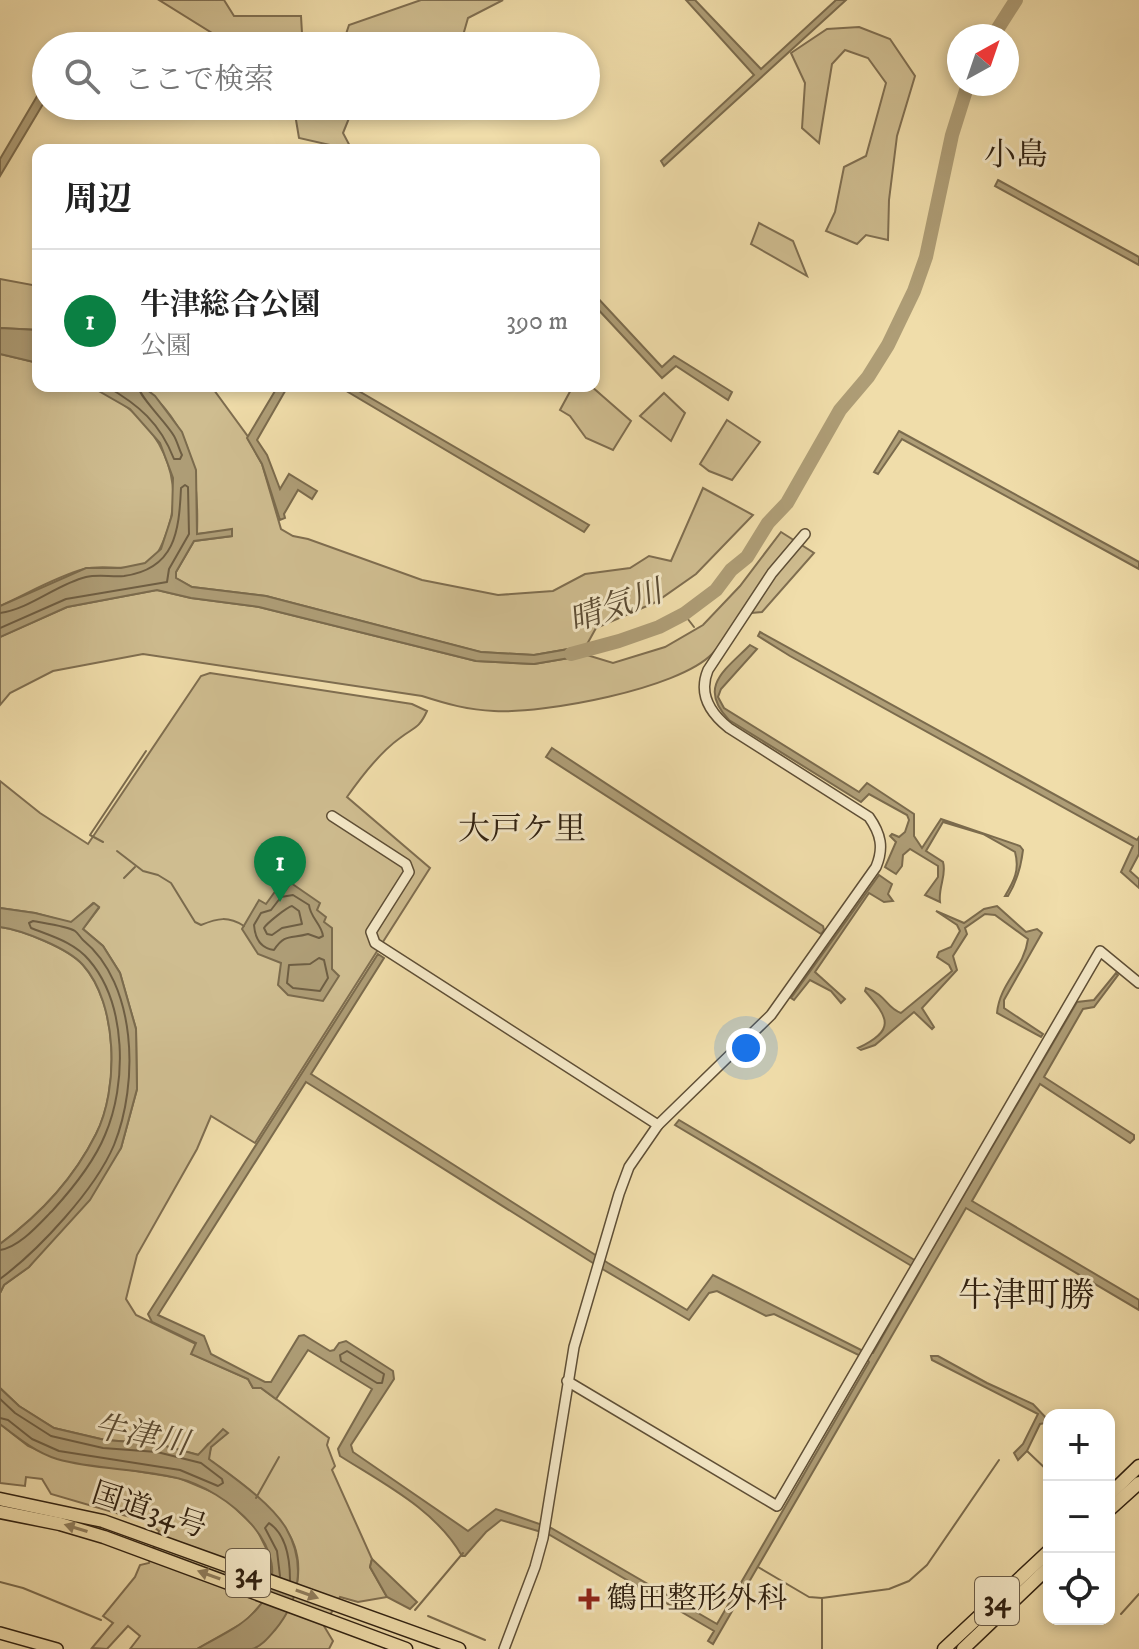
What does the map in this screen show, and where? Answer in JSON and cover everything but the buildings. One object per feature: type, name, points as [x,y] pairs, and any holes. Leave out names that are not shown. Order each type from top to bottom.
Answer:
[{"type":"highway","points":[[1115,1489],[1139,1466]]},
{"type":"highway","points":[[1115,1505],[1139,1483]]},
{"type":"highway","name":"国道34号","points":[[0,1499],[103,1521],[459,1649]]},
{"type":"highway","name":"国道34号","points":[[0,1512],[60,1524],[149,1553],[406,1649]]},
{"type":"highway","name":"34","points":[[944,1649],[1047,1553]]},
{"type":"highway","name":"34","points":[[963,1649],[1043,1573]]},
{"type":"main road","points":[[0,1633],[57,1649]]},
{"type":"street","points":[[504,1649],[543,1538],[567,1381],[596,1271],[629,1167],[658,1125],[771,1015],[880,856],[881,842],[877,828],[869,817],[729,728],[710,709],[706,698],[705,678],[708,670],[772,573],[805,534]]},
{"type":"street","points":[[332,816],[406,864],[409,872],[371,932],[375,943],[658,1125]]},
{"type":"street","points":[[567,1381],[777,1506],[1100,951],[1139,983]]},
{"type":"shaded area","points":[[159,0],[224,0],[234,16],[301,16],[302,32],[210,32]]},
{"type":"shaded area","points":[[421,0],[503,0],[468,18],[464,32],[347,32],[349,25]]},
{"type":"shaded area","points":[[859,27],[890,39],[915,76],[897,136],[889,200],[888,240],[866,235],[857,244],[826,231],[835,212],[844,167],[866,156],[886,83],[868,58],[845,50],[832,64],[819,143],[802,128],[805,83],[791,53],[827,29]]},
{"type":"shaded area","points":[[296,120],[348,120],[343,133],[349,144],[326,144],[299,138]]},
{"type":"shaded area","points":[[759,223],[793,241],[807,276],[751,244]]},
{"type":"shaded area","points":[[0,279],[32,285],[32,330],[0,328]]},
{"type":"shaded area","points":[[0,354],[32,362],[32,392],[103,392],[131,410],[147,426],[168,464],[173,485],[173,507],[160,549],[145,564],[73,572],[0,606]]},
{"type":"shaded area","points":[[149,392],[215,392],[249,438],[262,464],[281,529],[293,536],[422,580],[498,595],[553,591],[585,574],[630,568],[649,556],[671,561],[703,488],[753,515],[696,574],[656,602],[596,628],[586,646],[534,655],[480,652],[266,596],[192,587],[176,578],[176,572],[194,541],[232,536],[232,530],[197,534],[196,491],[189,452],[172,418]]},
{"type":"shaded area","points":[[570,392],[598,392],[631,421],[613,450],[586,438],[570,416],[560,410]]},
{"type":"shaded area","points":[[664,393],[685,413],[671,441],[640,416]]},
{"type":"shaded area","points":[[727,420],[760,442],[732,480],[700,464]]},
{"type":"shaded area","points":[[781,532],[814,553],[762,612],[740,614],[716,650],[695,667],[609,697],[516,711],[484,710],[422,696],[143,654],[53,671],[10,693],[0,705],[0,637],[67,607],[157,590],[259,607],[476,661],[534,664],[587,655],[613,663],[665,647],[703,625],[740,586]]},
{"type":"shaded area","points":[[210,673],[412,704],[427,711],[419,725],[392,744],[364,773],[347,797],[430,868],[255,1143],[211,1116],[197,1149],[137,1255],[126,1299],[136,1315],[196,1344],[192,1354],[248,1379],[253,1388],[261,1388],[329,1438],[327,1445],[335,1466],[332,1470],[372,1559],[370,1567],[387,1597],[358,1602],[340,1597],[324,1626],[333,1641],[329,1649],[254,1649],[279,1624],[288,1609],[298,1575],[297,1558],[283,1525],[267,1506],[208,1459],[211,1447],[227,1433],[208,1444],[199,1455],[158,1444],[105,1440],[54,1428],[19,1406],[0,1388],[0,1293],[4,1285],[29,1267],[121,1148],[137,1089],[136,1029],[120,973],[103,946],[83,929],[99,908],[93,903],[71,923],[0,908],[0,781],[40,813],[88,844],[201,676]]},
{"type":"shaded area","points":[[0,927],[44,941],[67,952],[83,965],[95,982],[109,1024],[111,1071],[103,1115],[87,1151],[55,1195],[0,1244]]},
{"type":"shaded area","points":[[0,1424],[28,1446],[56,1458],[179,1478],[222,1496],[256,1528],[269,1554],[272,1575],[263,1602],[246,1621],[197,1649],[130,1649],[140,1636],[128,1626],[107,1649],[92,1648],[113,1623],[103,1616],[135,1577],[140,1565],[149,1563],[159,1531],[147,1522],[51,1494],[42,1479],[26,1477],[25,1486],[0,1483]]},
{"type":"water","points":[[686,0],[695,0],[761,69],[836,0],[846,0],[664,166],[661,161],[754,75]]},
{"type":"water","points":[[32,105],[33,120],[0,176],[0,159]]},
{"type":"water","points":[[998,180],[1139,257],[1139,265],[995,186]]},
{"type":"water","points":[[600,300],[662,367],[674,356],[732,392],[728,400],[676,366],[662,378],[600,311]]},
{"type":"water","points":[[0,328],[32,330],[32,362],[0,354]]},
{"type":"water","points":[[100,392],[150,392],[155,396],[182,432],[196,470],[197,534],[232,529],[232,536],[194,541],[176,572],[176,578],[192,587],[266,596],[481,652],[534,655],[586,646],[587,655],[534,664],[476,661],[259,607],[157,590],[67,607],[0,637],[0,606],[86,568],[121,568],[145,563],[161,549],[172,515],[173,478],[160,443],[130,409]]},
{"type":"water","points":[[274,392],[285,392],[257,440],[267,455],[280,489],[289,474],[317,491],[312,499],[298,490],[284,514],[285,518],[280,520],[262,464],[247,438]]},
{"type":"water","points":[[348,392],[360,392],[589,525],[584,532]]},
{"type":"water","points":[[899,431],[1139,562],[1139,569],[902,439],[878,474],[874,472]]},
{"type":"water","points":[[760,632],[1137,840],[1139,837],[1139,854],[1130,871],[1139,879],[1139,888],[1121,872],[1133,846],[790,656],[758,636]]},
{"type":"water","points":[[750,645],[757,649],[721,689],[718,697],[724,708],[859,792],[867,783],[914,814],[914,836],[922,848],[941,819],[1020,846],[1023,850],[1020,869],[1008,896],[1005,896],[1016,870],[1015,852],[983,834],[943,822],[926,851],[943,862],[940,902],[925,895],[938,877],[938,866],[910,849],[903,855],[902,866],[896,874],[885,867],[896,842],[890,836],[899,837],[905,832],[909,820],[907,815],[869,794],[861,802],[729,720],[715,698],[715,688],[724,671]]},
{"type":"water","points":[[552,748],[823,926],[824,930],[821,934],[546,757]]},
{"type":"water","points":[[879,875],[892,884],[888,894],[893,901],[884,902],[869,893],[815,972],[845,999],[841,1003],[831,991],[810,980],[794,1000],[791,998]]},
{"type":"water","points":[[291,883],[320,903],[317,910],[326,917],[324,922],[332,928],[332,969],[339,976],[323,1001],[288,995],[278,985],[281,963],[258,954],[242,929],[259,900],[266,904],[279,886],[286,890]]},
{"type":"water","points":[[94,903],[99,907],[83,929],[103,946],[120,973],[136,1029],[137,1089],[121,1148],[90,1200],[29,1267],[4,1285],[0,1293],[0,1244],[55,1195],[96,1134],[109,1094],[111,1047],[103,1002],[95,982],[83,965],[67,952],[44,941],[0,927],[0,908],[71,922]]},
{"type":"water","points":[[997,906],[1026,932],[1037,929],[1042,933],[1004,1000],[1004,1008],[1043,1034],[1041,1037],[997,1013],[1003,993],[1026,950],[1028,939],[995,915],[985,914],[965,928],[967,934],[953,956],[957,970],[922,1008],[934,1027],[932,1029],[914,1012],[875,1045],[861,1050],[858,1048],[878,1035],[885,1023],[866,988],[901,1013],[952,971],[937,957],[939,952],[951,947],[960,931],[957,925],[936,911],[964,923],[984,909]]},
{"type":"water","points":[[378,954],[384,958],[311,1074],[687,1310],[713,1275],[867,1353],[873,1353],[920,1271],[675,1125],[679,1120],[923,1265],[1077,1002],[1094,1000],[1116,973],[1118,975],[1094,1007],[1083,1009],[1044,1077],[1134,1135],[1134,1139],[1130,1143],[1040,1084],[972,1201],[1139,1300],[1139,1310],[966,1208],[713,1644],[708,1641],[714,1631],[548,1534],[501,1520],[462,1556],[424,1512],[340,1456],[338,1449],[372,1389],[308,1350],[276,1399],[261,1388],[253,1388],[248,1379],[191,1354],[196,1343],[152,1322],[148,1314]],"holes":[[[306,1082],[689,1320],[709,1293],[717,1291],[766,1316],[774,1314],[869,1362],[717,1624],[551,1528],[496,1509],[468,1531],[353,1452],[351,1445],[394,1379],[393,1371],[346,1341],[330,1351],[304,1335],[299,1336],[271,1382],[265,1382],[211,1354],[204,1336],[158,1315]]]},
{"type":"water","points":[[931,1356],[938,1356],[1033,1404],[1043,1415],[1043,1423],[1018,1460],[1014,1453],[1023,1444],[1038,1414],[932,1360]]},
{"type":"water","points":[[0,1388],[19,1406],[54,1428],[105,1440],[158,1444],[198,1455],[223,1429],[228,1433],[211,1447],[209,1459],[271,1509],[286,1528],[296,1554],[295,1594],[283,1618],[267,1639],[252,1649],[197,1649],[255,1612],[271,1584],[272,1563],[265,1543],[235,1508],[196,1484],[177,1478],[71,1463],[41,1453],[0,1424]]},
{"type":"water","points":[[372,1559],[417,1602],[410,1609],[387,1597],[370,1567]]},
{"type":"waterway","name":"晴気川","points":[[1001,24],[1016,0]]},
{"type":"waterway","name":"晴気川","points":[[571,654],[659,627],[684,614],[716,590],[731,570],[747,557],[768,523],[787,503],[840,410],[868,377],[888,345],[914,291],[926,257],[952,135],[964,96]]},
{"type":"waterway","points":[[684,614],[694,627]]},
{"type":"waterway","points":[[103,842],[90,835],[146,751]]},
{"type":"waterway","points":[[117,851],[143,871],[171,883],[195,922],[201,925],[228,919],[244,926]]},
{"type":"waterway","points":[[124,878],[135,867]]},
{"type":"waterway","points":[[1027,1451],[1043,1466]]},
{"type":"waterway","points":[[256,1498],[279,1457]]},
{"type":"waterway","points":[[758,1567],[809,1597],[889,1589],[909,1581],[927,1565],[999,1460]]},
{"type":"waterway","points":[[415,1610],[463,1553]]},
{"type":"waterway","points":[[0,1582],[23,1588],[101,1620]]},
{"type":"waterway","points":[[1121,1614],[1139,1594]]},
{"type":"waterway","points":[[822,1599],[822,1649]]},
{"type":"waterway","points":[[428,1616],[485,1640]]},
{"type":"place","name":"牛津総合公園","points":[[280,902]]},
{"type":"place","name":"鶴田整形外科","points":[[589,1599]]},
{"type":"district","name":"小島","points":[[1016,156]]},
{"type":"district","name":"大戸ケ里","points":[[522,830]]},
{"type":"district","name":"牛津町勝","points":[[1026,1296]]},
{"type":"water label","name":"牛津川","points":[[141,1436]]}]
